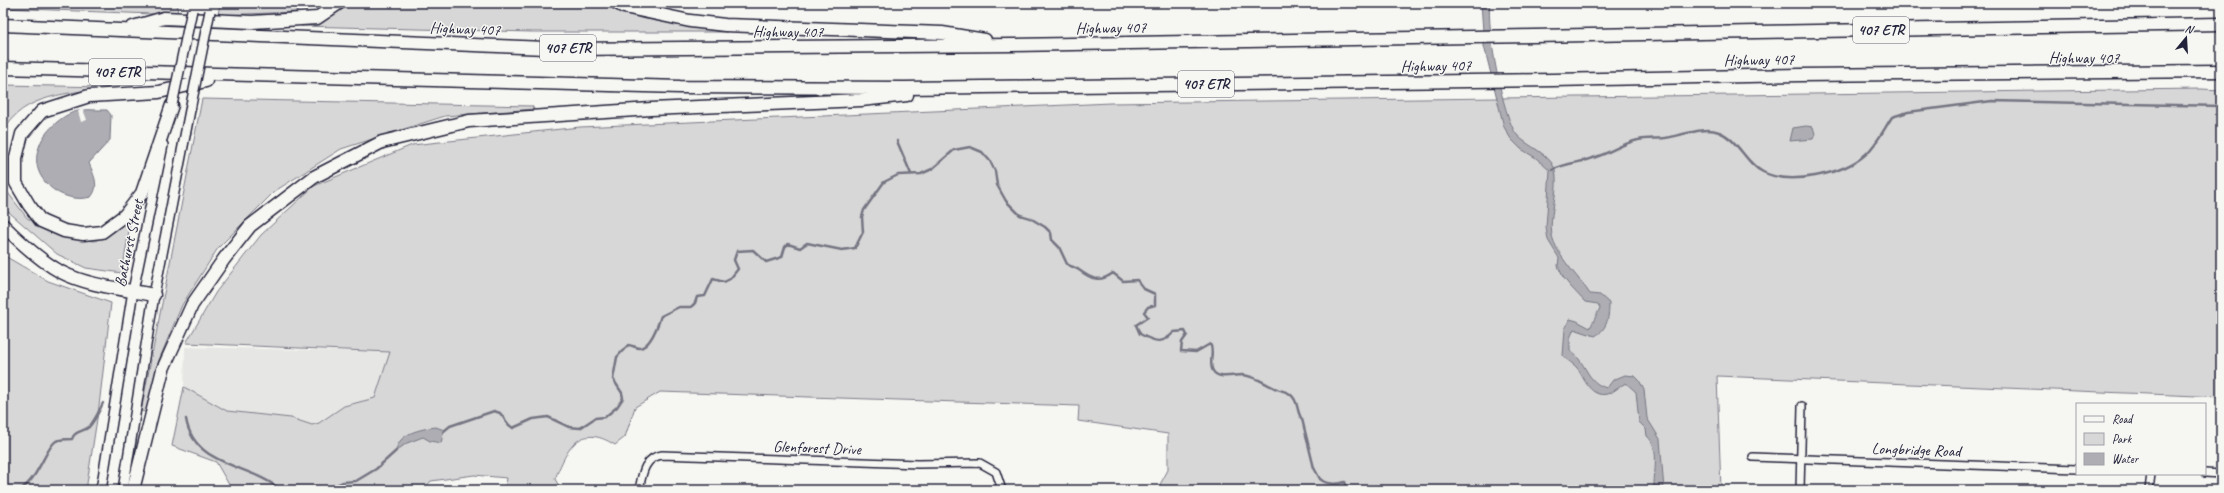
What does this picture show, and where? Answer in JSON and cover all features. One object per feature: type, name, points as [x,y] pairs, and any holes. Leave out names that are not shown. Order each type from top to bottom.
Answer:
[{"type":"highway","points":[[124,30],[164,18],[252,22],[317,18],[340,3]]},
{"type":"highway","points":[[617,3],[624,7],[690,21],[724,25],[942,32],[1013,45]]},
{"type":"highway","name":"Highway 407","points":[[3,25],[569,48],[1013,45],[1428,36],[1541,36],[2221,24]]},
{"type":"highway","name":"Highway 407","points":[[3,68],[230,76],[680,87],[973,87],[1553,80],[1808,74],[2158,73],[2221,71]]},
{"type":"highway","points":[[2158,73],[2221,78]]},
{"type":"highway","points":[[172,105],[142,193],[125,215],[102,232],[83,234],[64,231],[41,221],[29,205],[16,182],[16,158],[22,134],[42,111],[89,96],[159,92],[230,76]]},
{"type":"highway","points":[[133,490],[163,369],[192,306],[224,259],[250,226],[314,177],[382,142],[469,120],[651,109],[861,100],[973,87]]},
{"type":"highway","points":[[3,225],[26,248],[61,272],[106,287],[154,295]]},
{"type":"main road","points":[[123,490],[154,295],[211,6]]},
{"type":"main road","name":"Bathurst Street","points":[[101,490],[133,291],[193,7]]},
{"type":"street","points":[[1800,490],[1802,459],[1802,406]]},
{"type":"street","name":"Glenforest Drive","points":[[639,490],[642,476],[648,462],[656,456],[662,455],[918,464],[980,464],[996,472],[1002,490]]},
{"type":"street","name":"Longbridge Road","points":[[1753,457],[2076,469]]},
{"type":"street","points":[[2206,473],[2221,474]]},
{"type":"street","points":[[2149,490],[2151,475]]},
{"type":"shaded area","points":[[185,347],[391,352],[375,398],[344,406],[319,423],[312,425],[291,418],[227,411],[184,387]]},
{"type":"green space","points":[[3,3],[178,3],[177,15],[3,8]]},
{"type":"green space","points":[[220,3],[308,3],[296,12],[218,15]]},
{"type":"green space","points":[[351,3],[601,3],[640,18],[727,32],[532,32],[301,26],[328,18]]},
{"type":"green space","points":[[3,85],[109,87],[64,94],[35,102],[11,119],[3,132]]},
{"type":"green space","points":[[2201,89],[2221,90],[2221,397],[1717,376],[1721,490],[1157,490],[1168,470],[1168,434],[1078,421],[1079,406],[660,392],[635,407],[625,437],[615,445],[603,439],[592,436],[583,438],[576,442],[564,458],[555,479],[561,490],[505,490],[507,478],[474,475],[431,481],[423,490],[232,490],[216,462],[172,446],[184,387],[227,411],[291,418],[312,425],[319,423],[344,406],[375,398],[390,352],[186,343],[216,292],[261,235],[314,186],[412,145],[580,127],[1111,103]]},
{"type":"green space","points":[[202,99],[532,106],[534,109],[445,116],[341,149],[275,191],[218,248],[182,305],[159,360],[147,412],[141,411]]},
{"type":"green space","points":[[3,186],[27,218],[65,238],[95,241],[116,230],[131,218],[122,273],[86,268],[57,254],[3,207]]},
{"type":"green space","points":[[3,255],[48,281],[111,303],[99,406],[86,490],[3,490]]},
{"type":"water","points":[[1481,3],[1490,3],[1489,15],[1493,51],[1501,92],[1512,126],[1521,139],[1547,158],[1554,167],[1556,185],[1551,224],[1554,242],[1566,263],[1590,294],[1600,295],[1609,303],[1607,322],[1603,330],[1595,336],[1574,329],[1570,338],[1570,351],[1580,360],[1595,381],[1607,388],[1613,380],[1625,375],[1635,376],[1639,380],[1644,390],[1647,418],[1660,439],[1664,490],[1654,490],[1654,447],[1647,436],[1646,429],[1639,422],[1636,392],[1626,383],[1610,393],[1597,393],[1589,387],[1578,369],[1563,356],[1565,329],[1570,319],[1590,328],[1600,308],[1598,304],[1585,302],[1563,277],[1558,266],[1559,258],[1548,240],[1546,227],[1550,171],[1536,158],[1521,149],[1511,139],[1504,127],[1484,46]]},
{"type":"water","points":[[81,110],[107,110],[111,115],[110,140],[89,163],[96,185],[94,193],[91,197],[80,198],[69,197],[59,193],[50,187],[43,179],[38,169],[37,158],[39,147],[46,133],[59,120],[73,112]]},
{"type":"water","points":[[1806,126],[1813,127],[1815,134],[1813,139],[1790,141],[1793,128]]},
{"type":"water","points":[[436,427],[444,430],[441,443],[430,441],[423,437],[407,443],[396,451],[401,440],[411,433]]},
{"type":"pier","points":[[83,109],[87,120],[81,122],[78,111]]},
{"type":"waterway","points":[[1552,170],[1563,165],[1601,155],[1632,141],[1665,138],[1692,132],[1713,130],[1726,135],[1737,145],[1751,163],[1763,172],[1774,176],[1802,178],[1831,172],[1856,161],[1874,146],[1892,117],[1908,112],[1992,101],[2221,106]]},
{"type":"waterway","points":[[897,141],[911,174]]},
{"type":"waterway","points":[[444,431],[450,426],[494,411],[500,413],[513,428],[533,419],[548,417],[569,427],[580,428],[595,418],[605,417],[617,407],[623,398],[622,393],[613,379],[617,357],[628,345],[640,348],[648,343],[654,335],[661,316],[679,307],[691,307],[695,303],[697,297],[705,296],[713,279],[724,282],[730,279],[738,269],[734,260],[737,251],[753,250],[766,262],[782,257],[785,247],[788,244],[800,248],[807,243],[842,250],[855,248],[863,232],[862,217],[864,210],[884,182],[898,175],[921,174],[932,169],[954,150],[970,147],[982,152],[990,161],[995,171],[997,185],[1006,201],[1020,215],[1030,218],[1045,227],[1051,233],[1052,240],[1059,247],[1067,264],[1096,279],[1104,278],[1113,273],[1123,281],[1137,280],[1144,289],[1155,294],[1155,305],[1148,307],[1144,312],[1148,317],[1136,325],[1140,334],[1158,341],[1166,339],[1174,332],[1185,331],[1187,335],[1182,342],[1181,351],[1196,352],[1210,344],[1212,350],[1212,368],[1215,374],[1222,376],[1242,375],[1252,377],[1294,397],[1302,419],[1314,468],[1320,479],[1332,484],[1345,482],[1348,490]]},
{"type":"waterway","points":[[9,490],[21,489],[33,478],[52,444],[62,439],[72,439],[75,434],[89,427],[103,403]]},
{"type":"waterway","points":[[186,419],[191,435],[200,447],[212,456],[269,481],[281,490]]},
{"type":"waterway","points":[[326,490],[343,482],[356,481],[376,469],[396,451]]}]
